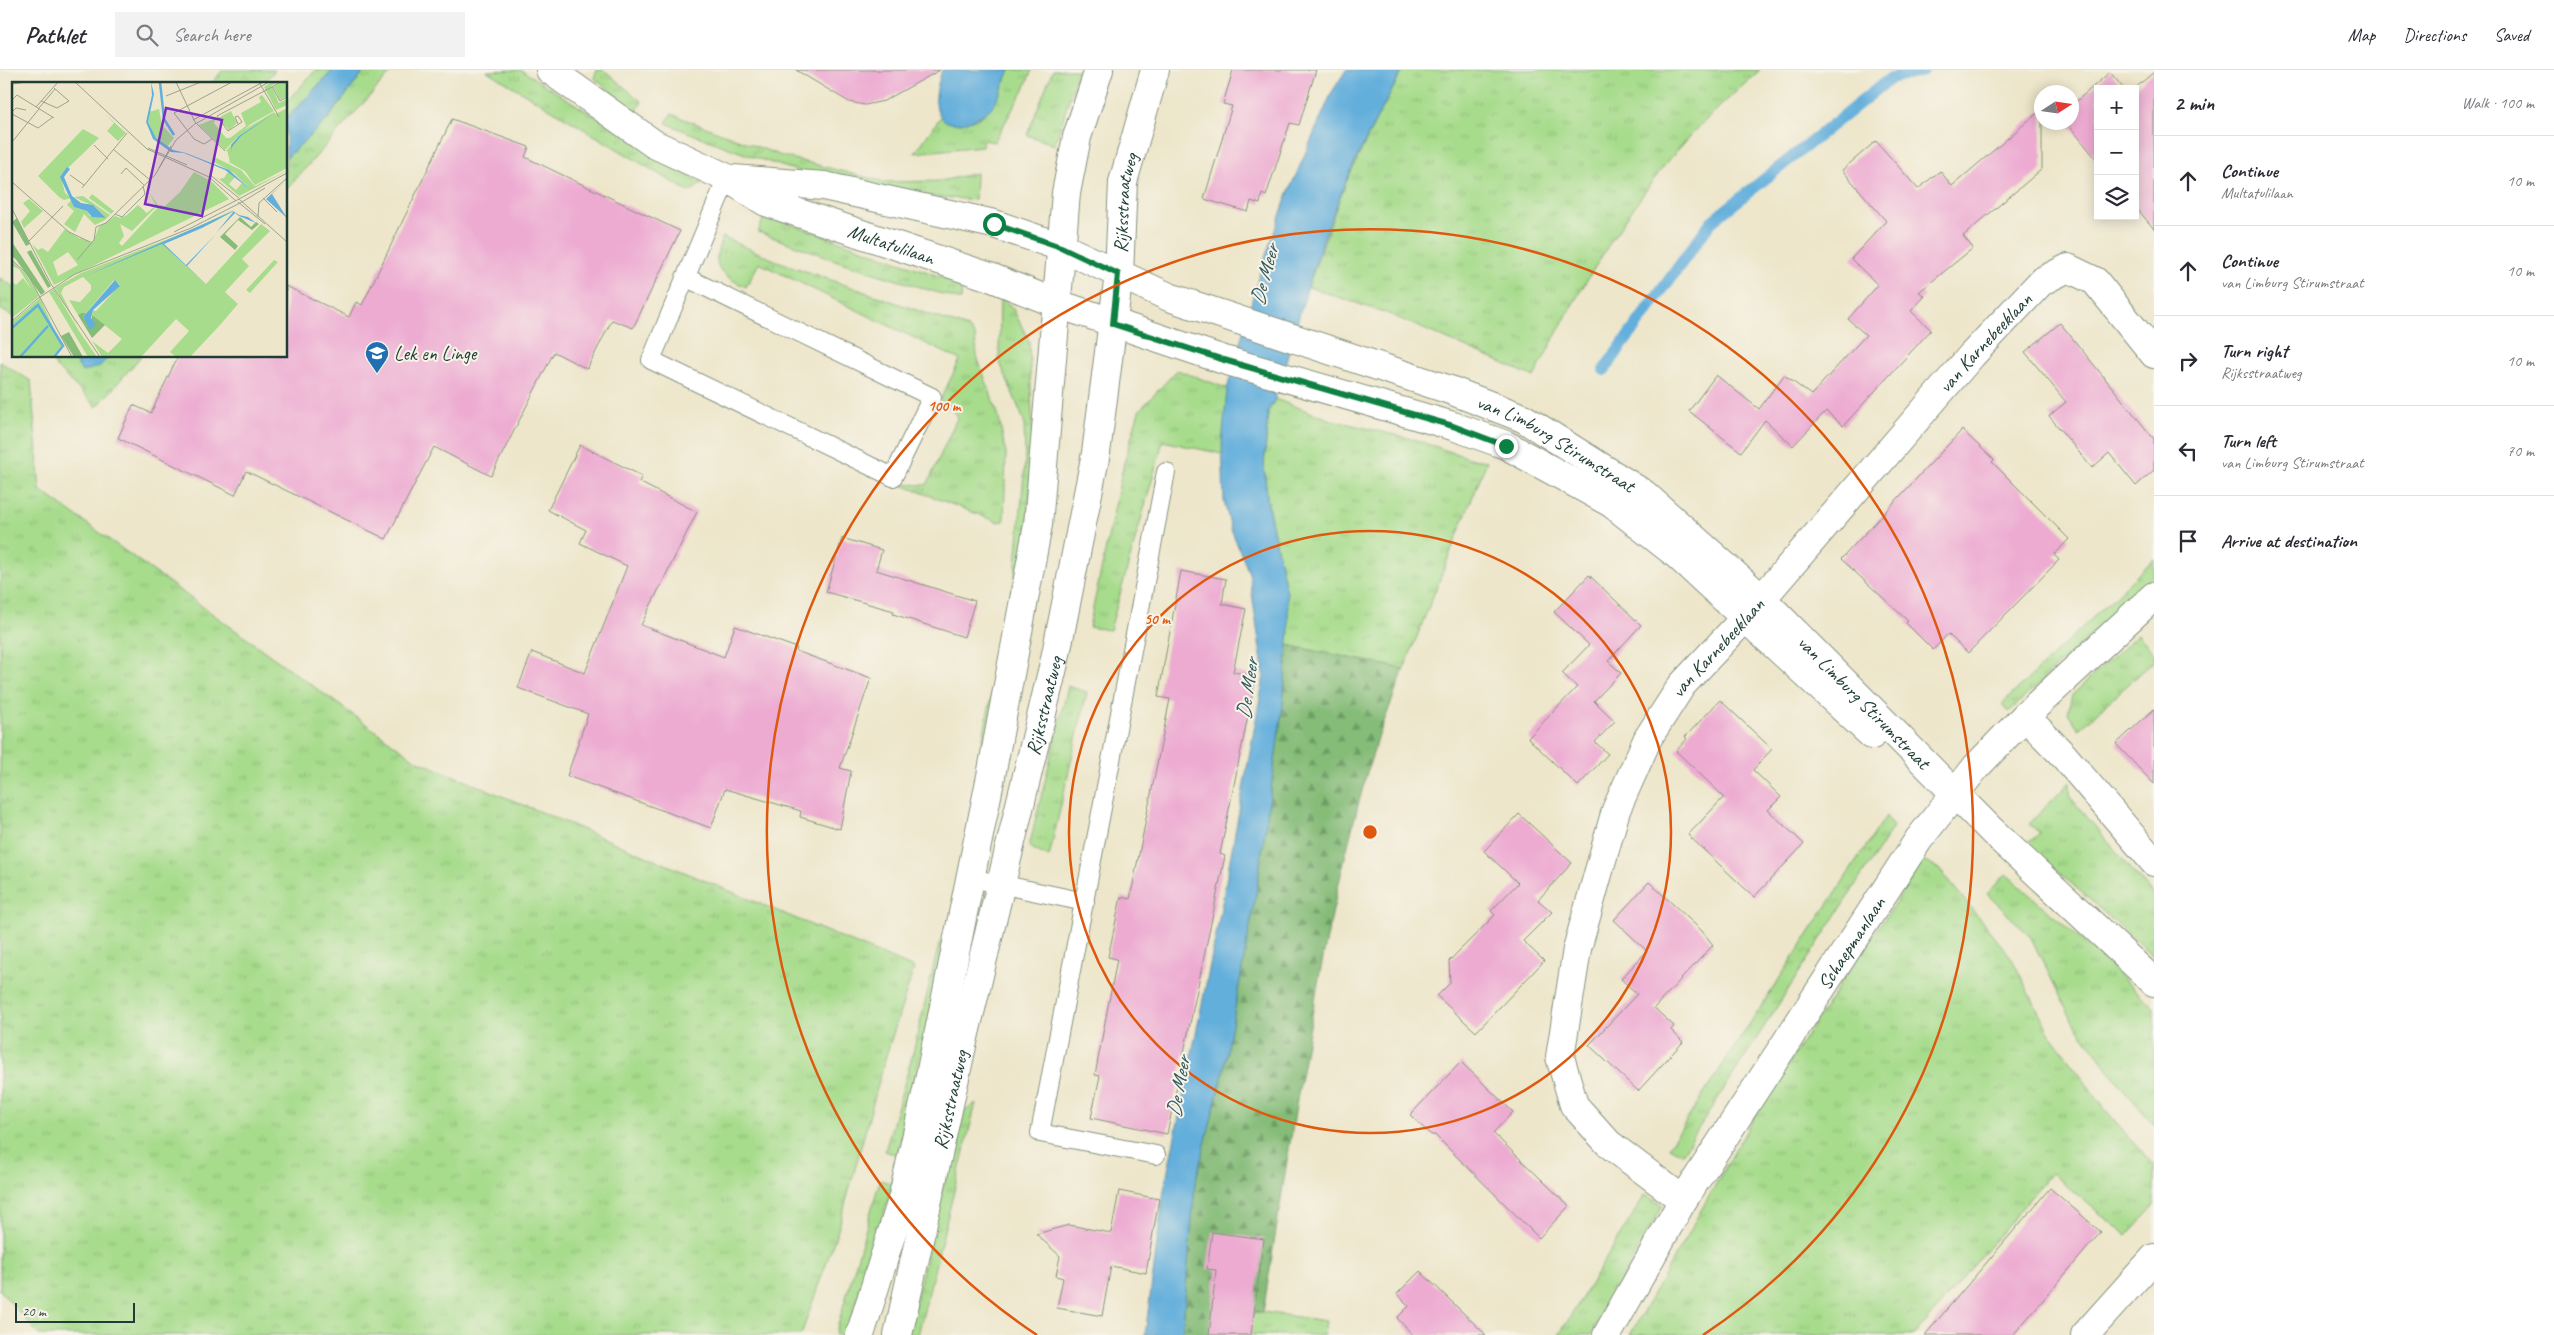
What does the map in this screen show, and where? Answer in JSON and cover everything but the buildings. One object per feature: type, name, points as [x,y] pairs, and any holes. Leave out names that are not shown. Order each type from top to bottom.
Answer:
[{"type":"street","name":"Multatulilaan","points":[[550,70],[654,144],[727,178],[766,202],[990,277],[1058,304]]},
{"type":"street","name":"Rijksstraatweg","points":[[860,1335],[902,1200],[971,878],[1038,525],[1069,171],[1077,137],[1099,70]]},
{"type":"street","name":"Rijksstraatweg","points":[[898,1335],[962,1046],[1057,650],[1096,453],[1118,274],[1123,182],[1155,70]]},
{"type":"street","name":"Multatulilaan","points":[[727,178],[824,186],[994,224],[1061,247]]},
{"type":"street","name":"van Limburg Stirumstraat","points":[[1061,247],[1169,297],[1450,390],[1523,418],[1644,494],[1753,608],[2154,982]]},
{"type":"street","name":"van Karnebeeklaan","points":[[1683,1200],[1609,1144],[1574,1106],[1560,1057],[1577,949],[1616,810],[1648,738],[1682,685],[1753,608],[1972,355],[2042,281],[2068,268],[2095,281],[2154,354]]},
{"type":"street","name":"van Limburg Stirumstraat","points":[[1058,304],[1224,360],[1453,426],[1506,446],[1611,503],[1676,554],[1753,608]]},
{"type":"street","name":"Schaepmanlaan","points":[[1607,1335],[1683,1200],[1919,839],[1976,767],[2025,716],[2154,596]]},
{"type":"street","points":[[2025,716],[2064,756],[2154,862]]},
{"type":"street","points":[[2085,1335],[2154,1258]]},
{"type":"lane","points":[[685,277],[932,397],[893,477],[651,360],[685,277],[727,178]]},
{"type":"lane","points":[[1156,1155],[1040,1132],[1166,472]]},
{"type":"lane","points":[[971,878],[1085,902]]},
{"type":"green space","points":[[223,70],[275,70],[265,82],[213,82]]},
{"type":"green space","points":[[316,70],[333,70],[288,117],[288,100]]},
{"type":"green space","points":[[365,70],[393,70],[288,188],[288,156],[327,120]]},
{"type":"green space","points":[[521,70],[702,184],[689,192],[487,71]]},
{"type":"green space","points":[[597,70],[604,70],[642,102],[636,112],[594,78]]},
{"type":"green space","points":[[1009,70],[1032,70],[1024,89],[994,142],[983,140],[982,146],[915,153],[941,116],[976,120],[993,106]]},
{"type":"green space","points":[[1053,70],[1078,70],[1055,145],[1027,135]]},
{"type":"green space","points":[[1403,70],[1760,70],[1689,137],[1652,182],[1619,229],[1589,277],[1560,326],[1534,377],[1389,314],[1308,287],[1343,189],[1374,124]]},
{"type":"green space","points":[[671,114],[782,156],[884,182],[941,181],[976,173],[975,200],[895,193],[856,186],[801,172],[746,154],[666,123]]},
{"type":"green space","points":[[765,215],[962,284],[961,300],[852,266],[758,232]]},
{"type":"green space","points":[[723,237],[777,261],[968,328],[975,336],[977,357],[998,414],[1006,454],[1004,521],[998,522],[899,484],[927,485],[958,416],[940,400],[960,360],[759,263],[746,287],[737,283],[724,274],[717,262],[717,255]]},
{"type":"green space","points":[[0,278],[12,286],[12,316],[0,309]]},
{"type":"green space","points":[[1000,297],[1012,307],[1029,341],[1033,437],[1027,537],[987,751],[981,748],[1015,576],[1025,462],[1024,421],[999,360]]},
{"type":"green space","points":[[52,358],[78,358],[100,366],[108,358],[139,358],[97,407],[56,367]]},
{"type":"green space","points":[[0,362],[31,381],[40,490],[416,760],[914,968],[885,1059],[839,1227],[801,1335],[39,1335],[0,1290]]},
{"type":"green space","points":[[1177,370],[1229,389],[1222,454],[1163,441],[1110,630],[1089,627],[1124,463],[1139,411]]},
{"type":"green space","points":[[1275,399],[1332,420],[1416,440],[1472,459],[1487,461],[1404,669],[1287,645],[1287,593],[1268,506],[1264,467],[1268,412]]},
{"type":"green space","points":[[2154,559],[2154,575],[2009,712],[2002,704]]},
{"type":"green space","points":[[2138,634],[2154,654],[2154,661],[2079,729],[2068,713],[2072,695]]},
{"type":"green space","points":[[1287,645],[1404,669],[1370,763],[1333,908],[1295,1110],[1263,1312],[1237,1312],[1210,1335],[1182,1335],[1195,1183],[1223,1073],[1256,893],[1283,704]]},
{"type":"green space","points":[[1068,686],[1087,692],[1049,857],[1029,847]]},
{"type":"green space","points":[[2070,782],[2070,797],[2154,896],[2154,957],[2027,844],[2040,833],[2029,824]]},
{"type":"green space","points":[[1886,816],[1893,827],[1682,1154],[1669,1147]]},
{"type":"green space","points":[[1923,861],[1939,869],[2011,957],[2049,1032],[2104,1108],[2154,1167],[2154,1206],[2127,1236],[2051,1173],[1915,1335],[1630,1335],[1753,1119]]},
{"type":"green space","points":[[2006,874],[2096,953],[2154,1008],[2154,1125],[2121,1086],[2072,1020],[2030,936],[1987,894]]},
{"type":"green space","points":[[949,934],[897,1155],[885,1151],[913,1053],[939,944]]},
{"type":"green space","points":[[976,1103],[918,1335],[907,1335],[961,1114]]},
{"type":"green space","points":[[880,1180],[893,1184],[846,1335],[835,1335]]},
{"type":"green space","points":[[1645,1195],[1663,1205],[1591,1335],[1559,1335]]},
{"type":"green space","points":[[1237,1312],[1263,1312],[1326,1321],[1324,1335],[1210,1335]]},
{"type":"water","points":[[333,70],[365,70],[327,120],[288,156],[288,117]]},
{"type":"water","points":[[942,70],[1010,70],[991,108],[977,118],[959,123],[951,123],[944,120],[939,114],[936,104],[936,95]]},
{"type":"water","name":"De Meer","points":[[1346,70],[1403,70],[1357,159],[1333,214],[1306,293],[1275,399],[1268,412],[1264,467],[1268,506],[1287,593],[1289,629],[1283,704],[1256,893],[1223,1073],[1195,1183],[1182,1335],[1145,1335],[1164,1190],[1216,935],[1264,676],[1249,573],[1231,529],[1224,501],[1222,444],[1227,389],[1259,275],[1288,193],[1332,92]]},
{"type":"water","points":[[74,358],[108,358],[100,366],[82,372]]},
{"type":"waterway","points":[[1604,370],[1711,222],[1891,78],[1924,70]]},
{"type":"place","name":"Lek en Linge","points":[[377,374]]},
{"type":"route","points":[[994,224],[1061,247],[1118,274],[1113,324],[1224,360],[1453,426],[1506,446]]}]
